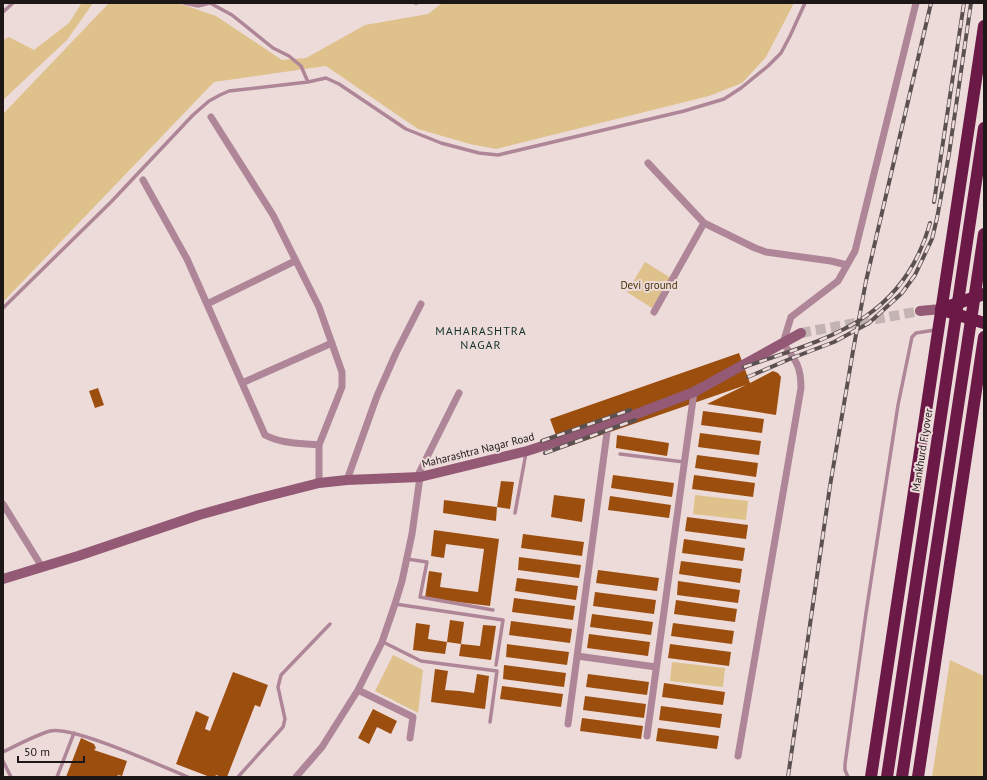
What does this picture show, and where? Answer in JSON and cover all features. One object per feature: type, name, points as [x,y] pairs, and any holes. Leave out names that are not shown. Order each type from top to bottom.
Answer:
[{"type":"highway","points":[[871,777],[984,26]]},
{"type":"highway","name":"Mankhurd Flyover","points":[[887,777],[984,128]]},
{"type":"highway","points":[[902,777],[984,234]]},
{"type":"highway","points":[[941,310],[984,294]]},
{"type":"highway","points":[[941,310],[984,323]]},
{"type":"highway","points":[[918,777],[984,337]]},
{"type":"street","points":[[738,756],[801,388],[801,374],[797,362],[783,343],[791,317],[838,281],[855,251],[916,3]]},
{"type":"street","points":[[211,117],[273,215],[319,307],[342,372],[342,387],[319,444],[319,483]]},
{"type":"street","points":[[648,163],[704,223],[766,252],[830,261],[847,265]]},
{"type":"street","points":[[143,180],[186,259],[265,435],[274,440],[319,444]]},
{"type":"street","points":[[654,312],[704,223]]},
{"type":"street","points":[[207,304],[296,260]]},
{"type":"street","points":[[347,480],[377,396],[420,304]]},
{"type":"street","points":[[920,311],[941,310]]},
{"type":"street","name":"Maharashtra Nagar Road","points":[[296,777],[322,747],[358,690],[382,642],[395,604],[407,559],[412,534],[418,477],[527,451],[608,425],[694,392],[801,333]]},
{"type":"street","points":[[242,383],[332,343]]},
{"type":"street","points":[[647,736],[694,392]]},
{"type":"street","points":[[4,578],[105,548],[224,507],[319,483],[347,480],[418,477],[458,393]]},
{"type":"street","points":[[568,724],[608,425]]},
{"type":"street","points":[[3,504],[42,567]]},
{"type":"street","points":[[577,656],[656,667]]},
{"type":"street","points":[[358,690],[413,717],[410,738]]},
{"type":"lane","points":[[3,12],[13,3]]},
{"type":"lane","points":[[184,3],[198,6],[210,3],[232,15],[273,48],[289,56],[301,66],[308,82]]},
{"type":"lane","points":[[3,308],[111,202],[193,115],[209,101],[220,94],[229,91],[308,82],[326,78],[339,84],[406,129],[441,143],[479,154],[498,155],[684,111],[724,99],[768,66],[781,52],[805,3]]},
{"type":"lane","points":[[848,777],[845,770],[845,764],[851,721],[881,515],[906,364],[912,337],[916,333],[938,330]]},
{"type":"lane","points":[[515,513],[527,451]]},
{"type":"lane","points":[[620,454],[684,462]]},
{"type":"lane","points":[[407,559],[427,562],[420,598],[493,610]]},
{"type":"lane","points":[[395,604],[503,620],[496,665]]},
{"type":"lane","points":[[238,777],[283,727],[285,719],[278,687],[281,675],[330,624]]},
{"type":"lane","points":[[382,642],[421,661],[497,671],[490,722]]},
{"type":"lane","points":[[3,752],[52,730],[86,736],[181,776],[188,777]]},
{"type":"lane","points":[[57,777],[74,733]]},
{"type":"lane","points":[[3,761],[11,777]]},
{"type":"green space","points":[[81,3],[93,3],[67,40],[3,100],[3,40],[9,37],[34,50],[69,23]]},
{"type":"green space","points":[[109,3],[178,3],[216,16],[282,60],[306,58],[365,25],[428,14],[442,3],[794,3],[766,57],[742,83],[709,96],[496,149],[470,144],[418,129],[326,66],[214,82],[3,302],[3,114]]},
{"type":"green space","name":"Devi ground","points":[[645,262],[671,278],[652,308],[627,292]]},
{"type":"green space","points":[[695,495],[748,501],[746,520],[693,514]]},
{"type":"green space","points":[[393,655],[423,670],[418,713],[375,691]]},
{"type":"green space","points":[[950,660],[984,676],[984,777],[932,777]]},
{"type":"green space","points":[[672,662],[725,668],[723,687],[670,681]]},
{"type":"building","points":[[739,353],[750,383],[773,371],[778,373],[781,377],[776,415],[707,404],[746,385],[561,449],[550,419]]},
{"type":"building","points":[[98,388],[104,405],[95,408],[89,391]]},
{"type":"building","points":[[703,411],[764,419],[762,433],[701,425]]},
{"type":"building","points":[[700,433],[761,441],[759,455],[698,447]]},
{"type":"building","points":[[617,435],[669,443],[667,456],[616,448]]},
{"type":"building","points":[[697,455],[758,463],[756,477],[695,468]]},
{"type":"building","points":[[613,475],[674,483],[672,497],[611,488]]},
{"type":"building","points":[[694,475],[755,483],[753,497],[692,489]]},
{"type":"building","points":[[501,481],[514,482],[510,509],[497,507]]},
{"type":"building","points":[[554,495],[585,499],[582,522],[551,517]]},
{"type":"building","points":[[610,496],[671,505],[669,518],[608,510]]},
{"type":"building","points":[[444,500],[497,507],[496,521],[443,513]]},
{"type":"building","points":[[687,517],[748,525],[746,539],[685,531]]},
{"type":"building","points":[[434,530],[499,539],[490,606],[425,598],[429,571],[442,573],[440,587],[478,592],[484,549],[446,544],[444,558],[431,556]]},
{"type":"building","points":[[523,534],[584,542],[582,556],[521,548]]},
{"type":"building","points":[[684,539],[745,548],[743,561],[682,553]]},
{"type":"building","points":[[519,557],[581,565],[579,578],[518,570]]},
{"type":"building","points":[[681,561],[742,569],[740,583],[679,574]]},
{"type":"building","points":[[598,570],[659,578],[657,591],[596,583]]},
{"type":"building","points":[[517,578],[578,586],[576,600],[515,591]]},
{"type":"building","points":[[678,581],[740,590],[738,603],[677,595]]},
{"type":"building","points":[[595,592],[656,600],[654,614],[593,606]]},
{"type":"building","points":[[514,598],[575,606],[573,620],[512,612]]},
{"type":"building","points":[[676,600],[737,609],[735,622],[674,614]]},
{"type":"building","points":[[592,614],[653,622],[651,635],[590,627]]},
{"type":"building","points":[[450,620],[464,622],[461,644],[447,642]]},
{"type":"building","points":[[511,621],[572,629],[570,643],[509,635]]},
{"type":"building","points":[[416,623],[430,625],[428,639],[447,642],[445,654],[413,650]]},
{"type":"building","points":[[673,623],[734,631],[732,644],[671,636]]},
{"type":"building","points":[[483,625],[496,626],[491,660],[459,656],[461,644],[480,646]]},
{"type":"building","points":[[589,634],[650,642],[648,656],[587,648]]},
{"type":"building","points":[[507,644],[569,652],[567,665],[506,657]]},
{"type":"building","points":[[670,644],[731,652],[729,666],[668,658]]},
{"type":"building","points":[[504,665],[566,673],[564,687],[503,679]]},
{"type":"building","points":[[435,669],[448,671],[445,690],[474,693],[477,674],[489,676],[485,709],[431,702]]},
{"type":"building","points":[[233,672],[268,685],[260,707],[255,705],[227,777],[216,775],[215,777],[210,777],[176,764],[196,711],[209,717],[205,729],[210,731]]},
{"type":"building","points":[[588,674],[649,682],[647,695],[586,687]]},
{"type":"building","points":[[664,683],[725,692],[723,705],[662,697]]},
{"type":"building","points":[[502,686],[563,694],[561,707],[500,699]]},
{"type":"building","points":[[585,696],[646,704],[644,718],[583,710]]},
{"type":"building","points":[[661,706],[722,714],[720,728],[659,720]]},
{"type":"building","points":[[373,709],[397,721],[391,734],[377,727],[369,744],[358,738]]},
{"type":"building","points":[[582,718],[643,726],[641,739],[580,731]]},
{"type":"building","points":[[658,728],[719,736],[717,749],[656,741]]},
{"type":"building","points":[[81,738],[94,744],[96,748],[94,750],[127,761],[122,776],[66,777]]},
{"type":"tunnel","points":[[801,333],[920,311]]},
{"type":"railway","points":[[788,777],[830,486],[853,351],[866,281],[931,3]]},
{"type":"railway","points":[[934,202],[964,3]]},
{"type":"railway","points":[[748,377],[834,342],[869,323],[902,293],[915,275],[932,239],[937,218],[949,154],[971,3]]},
{"type":"railway","points":[[744,367],[806,346],[834,334],[859,320],[882,304],[902,282],[918,256],[930,223]]},
{"type":"railway","points":[[542,441],[630,410]]},
{"type":"railway","points":[[545,453],[635,420]]},
{"type":"district","name":"MAHARASHTRA NAGAR","points":[[481,338]]}]
